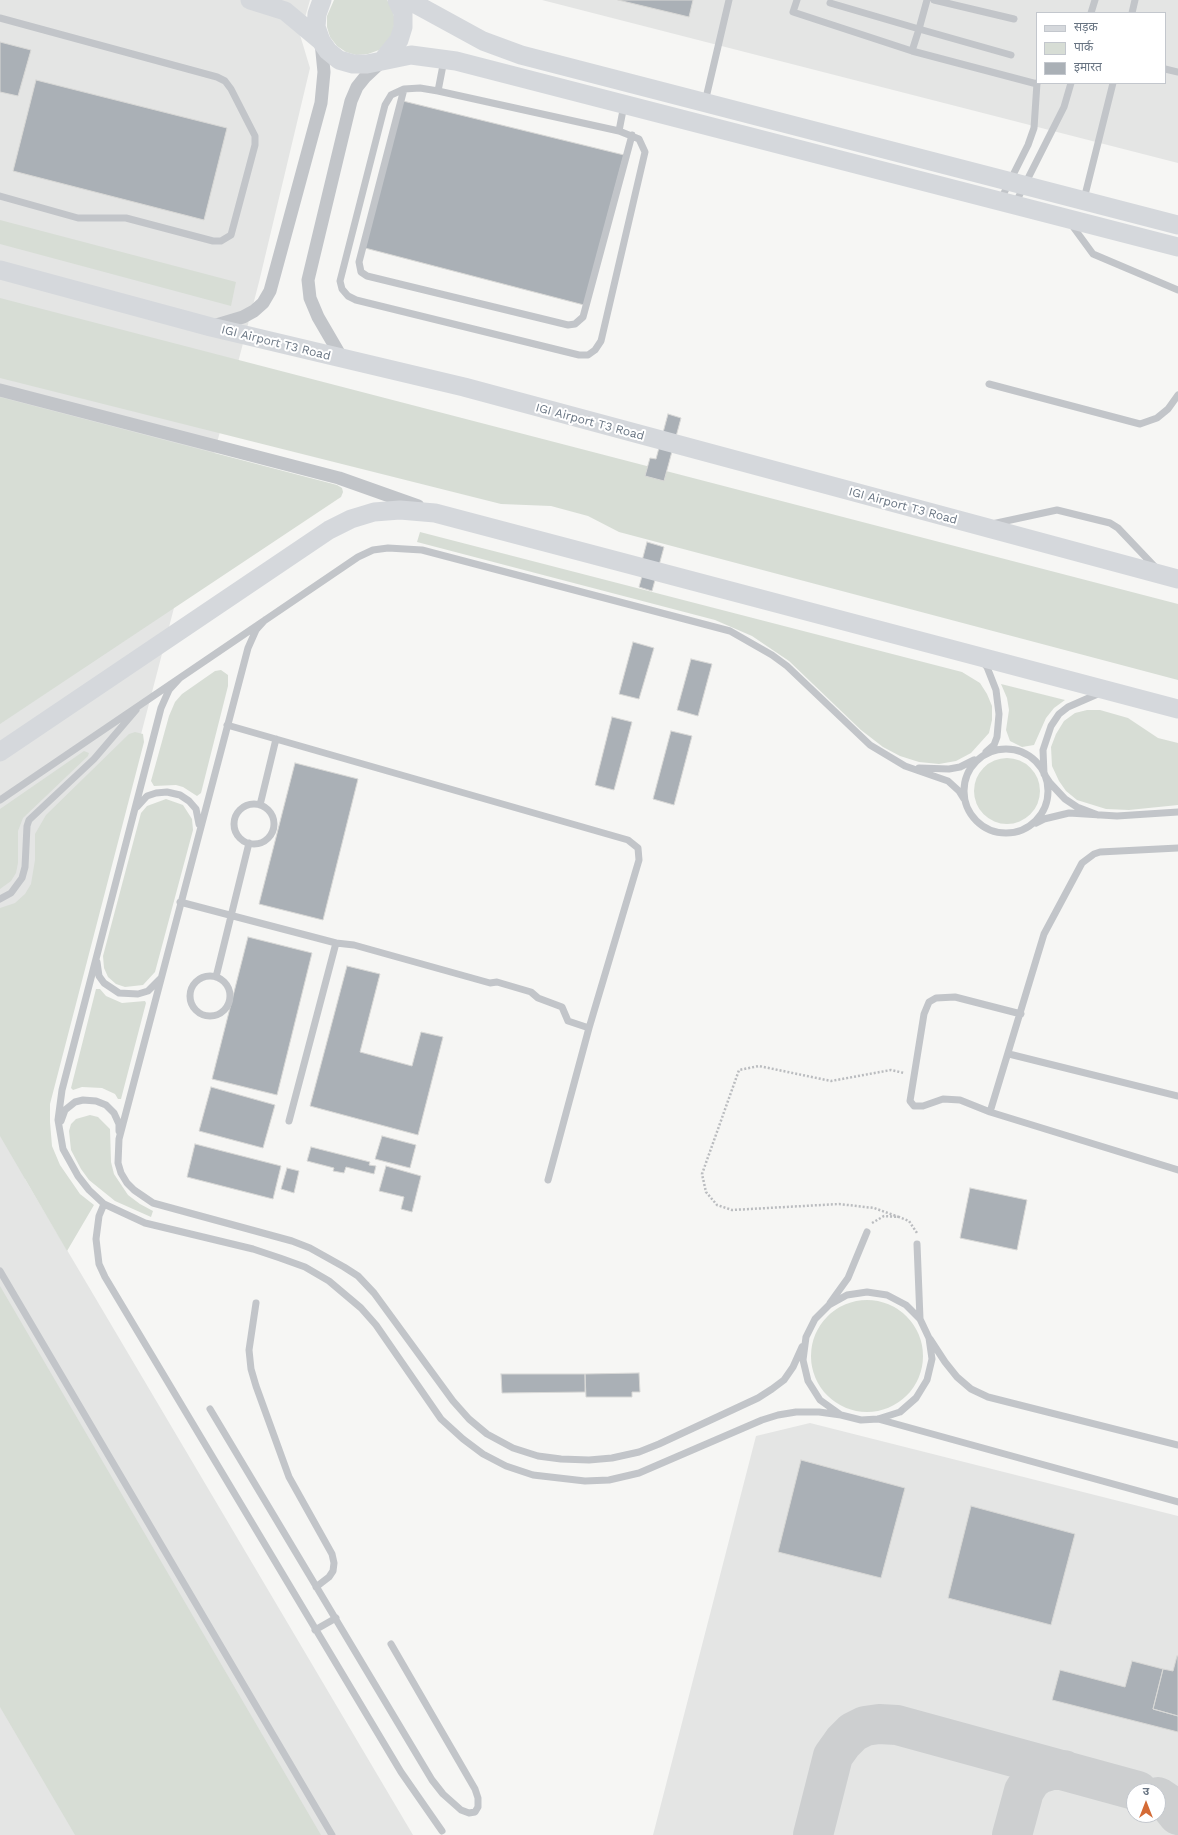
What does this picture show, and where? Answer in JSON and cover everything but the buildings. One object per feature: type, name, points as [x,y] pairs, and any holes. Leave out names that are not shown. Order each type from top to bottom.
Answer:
[{"type":"main road","points":[[250,0],[285,11],[321,41],[328,51],[339,60],[353,64],[368,64],[411,55],[445,59],[1178,247]]},
{"type":"main road","points":[[321,41],[316,27],[316,20],[322,0]]},
{"type":"main road","points":[[382,61],[399,40],[403,27],[402,13],[397,0]]},
{"type":"main road","points":[[408,0],[500,48],[1178,224]]},
{"type":"main road","name":"IGI Airport T3 Road","points":[[0,270],[211,327],[464,388],[1171,577]]},
{"type":"main road","points":[[0,752],[328,530],[350,519],[374,512],[400,510],[435,512],[1178,709]]},
{"type":"street","points":[[211,327],[242,317],[254,311],[262,303],[270,291],[321,103],[324,72],[321,41]]},
{"type":"street","points":[[343,360],[318,317],[310,298],[308,280],[351,101],[357,87],[373,68],[382,61]]},
{"type":"street","points":[[0,390],[339,478],[435,512]]},
{"type":"lane","points":[[704,102],[729,0]]},
{"type":"lane","points":[[797,0],[793,12],[912,51],[1036,83]]},
{"type":"lane","points":[[912,51],[927,0]]},
{"type":"lane","points":[[934,0],[1014,19]]},
{"type":"lane","points":[[1091,12],[1095,0]]},
{"type":"lane","points":[[1132,12],[1135,0]]},
{"type":"lane","points":[[830,3],[1011,55]]},
{"type":"lane","points":[[0,18],[217,76],[225,81],[231,89],[253,129],[255,145],[231,235],[221,241],[213,242],[126,218],[78,218],[0,196]]},
{"type":"lane","points":[[438,91],[445,59]]},
{"type":"lane","points":[[1166,69],[1178,72]]},
{"type":"lane","points":[[1007,203],[1016,182],[1034,128],[1037,84]]},
{"type":"lane","points":[[1007,203],[1016,182],[1064,107],[1071,84]]},
{"type":"lane","points":[[1084,200],[1113,84]]},
{"type":"lane","points":[[420,88],[438,91],[618,131],[632,135],[642,142],[645,152],[601,341],[596,350],[588,355],[579,355],[356,300],[348,296],[342,289],[340,281],[385,105],[391,95],[404,89],[420,88]]},
{"type":"lane","points":[[404,89],[359,262],[361,272],[367,276],[568,325],[575,324],[583,317],[632,135]]},
{"type":"lane","points":[[618,131],[624,104]]},
{"type":"lane","points":[[1068,219],[1093,254],[1178,290]]},
{"type":"lane","points":[[989,384],[1140,424],[1157,418],[1168,409],[1178,395]]},
{"type":"lane","points":[[980,527],[1057,510],[1110,523],[1118,528],[1171,577]]},
{"type":"lane","points":[[0,800],[358,557],[373,550],[388,548],[422,550],[730,631],[772,655],[787,666],[870,745],[905,766],[948,781],[959,791],[969,812],[977,823],[989,830],[1002,833],[1016,832],[1029,827],[1044,818],[1069,813],[1139,816],[1178,812]]},
{"type":"lane","points":[[120,1139],[180,902],[248,648],[256,630],[265,620]]},
{"type":"lane","points":[[964,799],[963,787],[966,775],[973,764],[994,745],[997,737],[999,702],[987,667],[981,660],[970,654]]},
{"type":"lane","points":[[180,678],[169,690],[161,708],[62,1090],[58,1120],[59,1133],[63,1149],[78,1176],[89,1190],[104,1204],[145,1223],[280,1258],[305,1267],[329,1281],[361,1308],[376,1325],[441,1418],[483,1454],[506,1466],[533,1476],[585,1481],[609,1480],[639,1473],[762,1420],[778,1415],[796,1412],[841,1415],[861,1420],[878,1419],[900,1412],[916,1398],[927,1380],[932,1359],[929,1338]]},
{"type":"lane","points":[[1029,827],[1038,819],[1046,803],[1048,785],[1044,774],[1043,750],[1046,737],[1051,726],[1059,714],[1068,707],[1093,695],[1104,692],[1118,693]]},
{"type":"lane","points":[[0,899],[11,893],[22,878],[25,867],[27,826],[29,820],[94,759],[143,703]]},
{"type":"lane","points":[[228,725],[491,800],[634,843],[638,848],[639,860],[589,1028],[548,1180]]},
{"type":"lane","points":[[260,805],[276,739]]},
{"type":"lane","points":[[905,766],[949,769],[960,767],[995,750],[1010,749],[1024,753],[1036,762],[1050,783],[1065,799],[1077,807],[1098,815]]},
{"type":"lane","points":[[135,811],[141,801],[156,793],[167,792],[180,795],[189,801],[196,809],[199,818],[200,830]]},
{"type":"lane","points":[[250,804],[260,805],[269,810],[273,816],[274,829],[271,835],[261,843],[249,843],[243,840],[235,830],[235,817],[244,807],[250,804]]},
{"type":"lane","points":[[216,977],[249,843]]},
{"type":"lane","points":[[990,1112],[1009,1054],[1044,934],[1082,863],[1094,854],[1100,852],[1178,848]]},
{"type":"lane","points":[[180,902],[336,943],[354,945],[490,983],[497,982],[531,992],[538,998],[562,1007],[568,1022],[589,1028]]},
{"type":"lane","points":[[289,1121],[336,943]]},
{"type":"lane","points":[[96,959],[100,976],[104,983],[119,993],[138,994],[148,991],[162,977]]},
{"type":"lane","points":[[205,976],[216,977],[224,982],[228,988],[229,1001],[227,1007],[217,1015],[204,1015],[193,1008],[189,996],[190,989],[199,979],[205,976]]},
{"type":"lane","points":[[1021,1014],[955,997],[936,998],[929,1002],[924,1014],[913,1074],[910,1101],[914,1106],[923,1106],[943,1099],[954,1099],[990,1112],[1178,1170]]},
{"type":"lane","points":[[1009,1054],[1178,1096]]},
{"type":"lane","points":[[59,1133],[62,1118],[66,1110],[75,1102],[83,1100],[96,1101],[106,1105],[114,1113],[119,1124],[120,1139],[118,1162],[121,1173],[134,1190],[153,1204],[292,1241],[327,1257],[358,1276],[374,1294],[453,1400],[469,1419],[487,1434],[513,1448],[538,1456],[562,1460],[612,1458],[639,1452],[660,1444],[758,1398],[772,1389],[784,1380],[793,1367],[814,1319],[829,1305],[848,1278],[866,1232]]},
{"type":"lane","points":[[104,1204],[99,1216],[96,1238],[98,1258],[105,1277],[401,1772],[442,1831]]},
{"type":"lane","points":[[917,1244],[920,1319]]},
{"type":"lane","points":[[0,1271],[332,1835]]},
{"type":"lane","points":[[829,1305],[847,1296],[867,1292],[887,1296],[906,1305],[920,1319],[929,1338],[945,1362],[957,1377],[972,1389],[988,1397],[1178,1445]]},
{"type":"lane","points":[[256,1303],[249,1350],[251,1369],[256,1386],[289,1477],[332,1554],[334,1562],[333,1571],[329,1577],[316,1587]]},
{"type":"lane","points":[[806,1337],[803,1360],[808,1381],[820,1400],[841,1415]]},
{"type":"lane","points":[[210,1409],[432,1780],[443,1794],[461,1810],[469,1813],[475,1812],[478,1807],[478,1798],[475,1789],[391,1644]]},
{"type":"lane","points":[[878,1419],[1178,1502]]},
{"type":"lane","points":[[315,1630],[336,1618]]},
{"type":"path","points":[[913,1074],[891,1070],[831,1081],[759,1066],[739,1070],[702,1174],[706,1192],[717,1205],[732,1210],[839,1204],[874,1208],[909,1222],[917,1232],[917,1244]]},
{"type":"path","points":[[866,1232],[871,1223],[884,1216],[899,1217]]},
{"type":"shaded area","points":[[0,0],[310,0],[300,35],[310,68],[259,282],[25,1179],[413,1835],[0,1835]]},
{"type":"shaded area","points":[[542,0],[1178,0],[1178,163]]},
{"type":"shaded area","points":[[810,1423],[1178,1516],[1178,1835],[653,1835],[756,1436]]},
{"type":"green space","points":[[334,0],[387,0],[392,8],[395,20],[393,31],[388,42],[379,50],[368,54],[356,55],[346,52],[337,46],[330,37],[327,27],[327,16]]},
{"type":"green space","points":[[0,220],[236,282],[231,306],[0,244]]},
{"type":"green space","points":[[0,298],[1178,604],[1178,680],[619,532],[588,516],[551,506],[501,504],[0,378]]},
{"type":"green space","points":[[0,397],[337,485],[342,488],[343,492],[341,497],[0,724]]},
{"type":"green space","points":[[420,532],[962,672],[980,683],[987,694],[992,706],[992,720],[989,733],[971,753],[956,761],[939,764],[919,762],[900,756],[883,747],[861,730],[789,661],[752,636],[715,620],[417,542]]},
{"type":"green space","points":[[221,670],[228,675],[228,686],[201,793],[197,796],[183,787],[176,785],[154,786],[151,781],[169,716],[175,702],[182,694],[215,671]]},
{"type":"green space","points":[[1001,684],[1065,700],[1054,708],[1046,718],[1034,745],[1022,747],[1010,741],[1006,730],[1009,710],[1007,698]]},
{"type":"green space","points":[[1087,710],[1100,710],[1128,718],[1158,738],[1178,743],[1178,805],[1129,810],[1106,809],[1077,800],[1066,791],[1059,781],[1052,766],[1051,747],[1056,734],[1064,721],[1075,713]]},
{"type":"green space","points":[[135,732],[143,734],[144,742],[50,1104],[52,1146],[60,1165],[80,1194],[94,1205],[67,1251],[0,1136],[0,908],[15,903],[25,894],[31,884],[35,860],[35,834],[46,815],[129,734]]},
{"type":"green space","points":[[84,751],[89,753],[88,756],[23,818],[18,831],[18,863],[16,873],[11,881],[0,889],[0,809]]},
{"type":"green space","points":[[1000,758],[1014,758],[1026,763],[1035,772],[1040,784],[1038,804],[1031,815],[1014,824],[1000,824],[988,819],[979,810],[974,798],[974,784],[979,772],[988,763]]},
{"type":"green space","points":[[166,799],[183,805],[192,819],[193,830],[155,972],[143,985],[125,987],[116,984],[108,977],[104,968],[103,956],[141,813],[147,806]]},
{"type":"green space","points":[[96,989],[100,989],[106,996],[122,1003],[145,1001],[146,1003],[121,1099],[118,1099],[115,1094],[102,1088],[82,1087],[73,1090],[71,1088]]},
{"type":"green space","points":[[90,1115],[98,1117],[110,1129],[111,1162],[114,1174],[128,1195],[153,1211],[151,1217],[115,1201],[89,1180],[81,1169],[71,1150],[69,1131],[71,1124],[76,1119]]},
{"type":"green space","points":[[0,1286],[321,1835],[75,1835],[0,1707]]},
{"type":"green space","points":[[867,1300],[888,1305],[898,1310],[906,1317],[913,1325],[918,1335],[923,1356],[918,1377],[913,1387],[906,1395],[898,1402],[888,1407],[867,1412],[846,1407],[836,1402],[828,1395],[821,1387],[816,1377],[811,1356],[816,1335],[821,1325],[828,1317],[836,1310],[846,1305]]},
{"type":"taxiway","points":[[813,1835],[833,1756],[843,1742],[853,1732],[865,1726],[879,1724],[897,1725],[1126,1788]]},
{"type":"taxiway","points":[[1012,1835],[1024,1791],[1031,1780],[1039,1774],[1052,1770],[1064,1770]]},
{"type":"taxiway","points":[[1166,1802],[1178,1815]]}]
